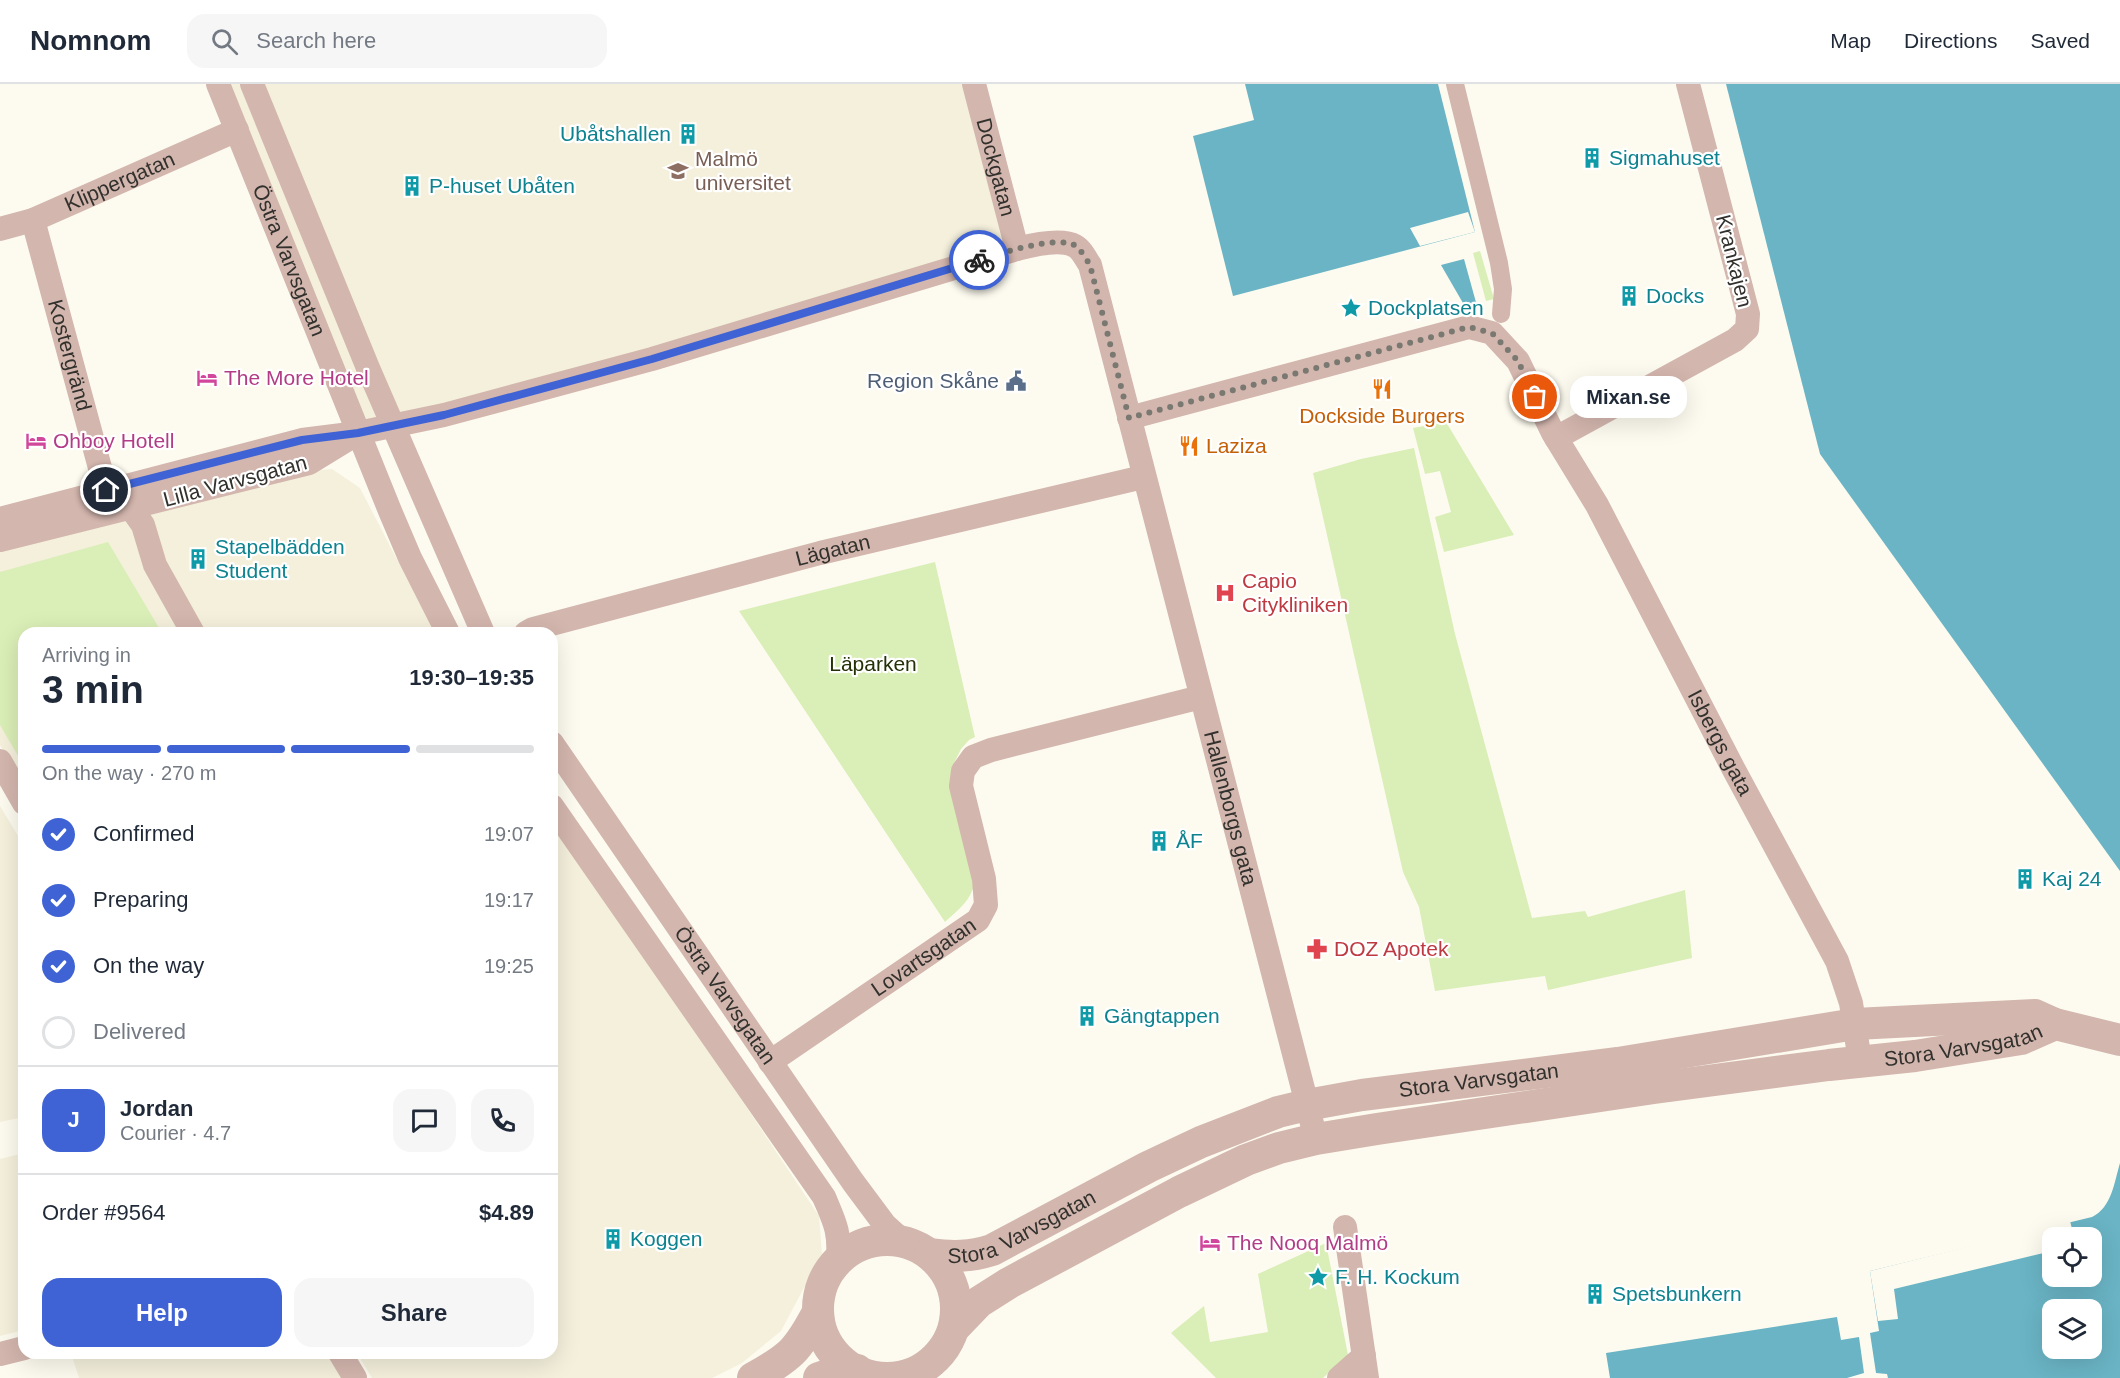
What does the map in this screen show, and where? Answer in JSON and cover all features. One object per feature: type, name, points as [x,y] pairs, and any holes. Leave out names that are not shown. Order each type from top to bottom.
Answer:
[{"type":"street","name":"Östra Varvsgatan","points":[[218,84],[410,558],[445,627]]},
{"type":"street","name":"Östra Varvsgatan","points":[[252,84],[368,369],[480,627]]},
{"type":"street","name":"Dockgatan","points":[[974,84],[1017,249]]},
{"type":"street","points":[[1455,84],[1499,263],[1503,288],[1501,314]]},
{"type":"street","name":"Krankajen","points":[[1554,436],[1735,340],[1747,329],[1748,314],[1688,84]]},
{"type":"street","name":"Klippergatan","points":[[0,228],[33,220],[237,130]]},
{"type":"street","name":"Kostergränd","points":[[33,220],[106,490]]},
{"type":"street","name":"Lilla Varvsgatan","points":[[0,519],[302,440],[358,433],[444,415],[652,359],[1036,244],[1067,243],[1077,246],[1090,265],[1129,418]]},
{"type":"street","points":[[1143,477],[1129,418],[1469,327],[1492,333],[1518,361],[1554,436]]},
{"type":"street","name":"Lilla Varvsgatan","points":[[0,540],[309,463],[358,433]]},
{"type":"street","name":"Isbergs gata","points":[[1554,436],[1597,505],[1733,768],[1837,961],[1851,1003],[1860,1061]]},
{"type":"street","name":"Lägatan","points":[[541,627],[820,553],[1143,477]]},
{"type":"street","name":"Hallenborgs gata","points":[[1143,477],[1316,1139]]},
{"type":"street","points":[[106,490],[131,508],[143,525],[155,565],[190,627]]},
{"type":"street","name":"Lovartsgatan","points":[[770,1062],[978,920],[986,905],[984,879],[961,786],[963,771],[973,757],[991,750],[1201,697]]},
{"type":"street","name":"Östra Varvsgatan","points":[[558,752],[868,1203],[885,1225],[917,1248]]},
{"type":"street","points":[[0,761],[18,792]]},
{"type":"street","name":"Östra Varvsgatan","points":[[558,815],[824,1197],[835,1220],[840,1238],[838,1260]]},
{"type":"street","name":"Stora Varvsgatan","points":[[917,1248],[942,1267],[951,1282],[956,1299],[954,1328],[949,1340],[935,1359],[916,1372],[900,1377],[869,1376],[844,1363],[832,1352],[824,1337],[818,1312],[821,1288],[838,1260],[864,1244],[880,1240],[917,1248],[957,1257],[974,1256],[992,1250],[1148,1167],[1201,1142],[1269,1116],[1307,1105],[1362,1095],[1618,1064],[1855,1024],[2035,1015],[2055,1024],[2120,1041]]},
{"type":"street","name":"Stora Varvsgatan","points":[[954,1328],[979,1302],[1009,1283],[1179,1192],[1280,1148],[1316,1139],[1642,1090],[1860,1061],[1915,1056],[2021,1039],[2055,1024]]},
{"type":"street","points":[[1339,1378],[1365,1367],[1345,1227]]},
{"type":"street","name":"Stora Varvsgatan","points":[[753,1378],[782,1362],[801,1343],[818,1312]]},
{"type":"street","points":[[0,1354],[18,1350]]},
{"type":"street","points":[[344,1359],[355,1378]]},
{"type":"street","name":"Stora Varvsgatan","points":[[819,1378],[856,1370]]},
{"type":"shaded area","points":[[218,84],[974,84],[1017,249],[358,433]]},
{"type":"shaded area","points":[[332,469],[360,488],[432,627],[18,627],[18,776],[0,745],[0,547],[298,472]]},
{"type":"shaded area","points":[[0,806],[18,836],[18,1118],[0,1122]]},
{"type":"shaded area","points":[[558,824],[819,1216],[822,1254],[781,1331],[742,1363],[712,1378],[372,1378],[361,1359],[558,1359]]},
{"type":"shaded area","points":[[18,1154],[18,1332],[0,1336],[0,1159]]},
{"type":"shaded area","points":[[73,1359],[338,1359],[349,1378],[79,1378]]},
{"type":"green space","points":[[1480,251],[1494,299],[1486,301],[1473,253]]},
{"type":"green space","points":[[1446,422],[1514,535],[1444,552],[1435,517],[1451,512],[1440,471],[1425,474],[1413,428]]},
{"type":"green space","points":[[1414,448],[1455,634],[1532,918],[1585,911],[1588,917],[1685,890],[1692,958],[1548,990],[1545,976],[1435,991],[1419,907],[1403,872],[1313,473],[1361,459]]},
{"type":"green space","points":[[108,542],[158,627],[18,627],[18,756],[0,725],[0,572]]},
{"type":"green space","name":"Läparken","points":[[935,562],[975,737],[961,749],[954,763],[951,782],[975,880],[968,899],[945,922],[739,611]]},
{"type":"green space","points":[[1326,1243],[1348,1355],[1323,1378],[1216,1378],[1171,1333],[1204,1306],[1210,1342],[1268,1332],[1258,1274]]},
{"type":"water","points":[[1245,84],[1438,84],[1475,232],[1233,296],[1193,136],[1254,120]]},
{"type":"water","points":[[1726,84],[2120,84],[2120,871],[1820,454]]},
{"type":"water","points":[[1464,259],[1477,306],[1467,310],[1441,265]]},
{"type":"water","points":[[2120,1163],[2120,1378],[1888,1378],[1887,1374],[1876,1373],[1870,1333],[1879,1331],[1870,1271],[2042,1229],[2042,1287],[2102,1287],[2102,1227],[2051,1227],[2092,1217],[2099,1213],[2108,1201]]},
{"type":"water","points":[[1837,1317],[1841,1340],[1859,1337],[1864,1373],[1847,1378],[1610,1378],[1606,1353]]},
{"type":"pier","points":[[1468,212],[1475,232],[1420,246],[1410,228]]},
{"type":"pier","points":[[2070,1221],[2072,1227],[2046,1227]]},
{"type":"pier","points":[[2042,1228],[2042,1253],[1894,1289],[1898,1319],[1878,1321],[1870,1271]]},
{"type":"way so far","points":[[979,260],[1036,244],[1067,243],[1077,246],[1090,265],[1129,418],[1469,327],[1492,333],[1518,361],[1535,397]]},
{"type":"place","name":"Ubåtshallen","points":[[688,134]]},
{"type":"place","name":"Sigmahuset","points":[[1592,158]]},
{"type":"place","name":"Malmö universitet","points":[[678,171]]},
{"type":"place","name":"P-huset Ubåten","points":[[412,186]]},
{"type":"place","name":"Docks","points":[[1629,296]]},
{"type":"place","name":"Dockplatsen","points":[[1351,308]]},
{"type":"place","name":"The More Hotel","points":[[207,378]]},
{"type":"place","name":"Region Skåne","points":[[1016,381]]},
{"type":"place","name":"Dockside Burgers","points":[[1382,389]]},
{"type":"place","name":"Mixan.se","points":[[1535,397]]},
{"type":"place","name":"Ohboy Hotell","points":[[36,441]]},
{"type":"place","name":"Laziza","points":[[1189,446]]},
{"type":"place","name":"Stapelbädden Student","points":[[198,559]]},
{"type":"place","name":"Capio Citykliniken","points":[[1225,593]]},
{"type":"place","name":"ÅF","points":[[1159,841]]},
{"type":"place","name":"Kaj 24","points":[[2025,879]]},
{"type":"place","name":"DOZ Apotek","points":[[1317,949]]},
{"type":"place","name":"Gängtappen","points":[[1087,1016]]},
{"type":"place","name":"Koggen","points":[[613,1239]]},
{"type":"place","name":"The Nooq Malmö","points":[[1210,1243]]},
{"type":"place","name":"F. H. Kockum","points":[[1318,1277]]},
{"type":"place","name":"Spetsbunkern","points":[[1595,1294]]},
{"type":"route","points":[[106,490],[302,440],[358,433],[444,415],[652,359],[979,260]]}]
